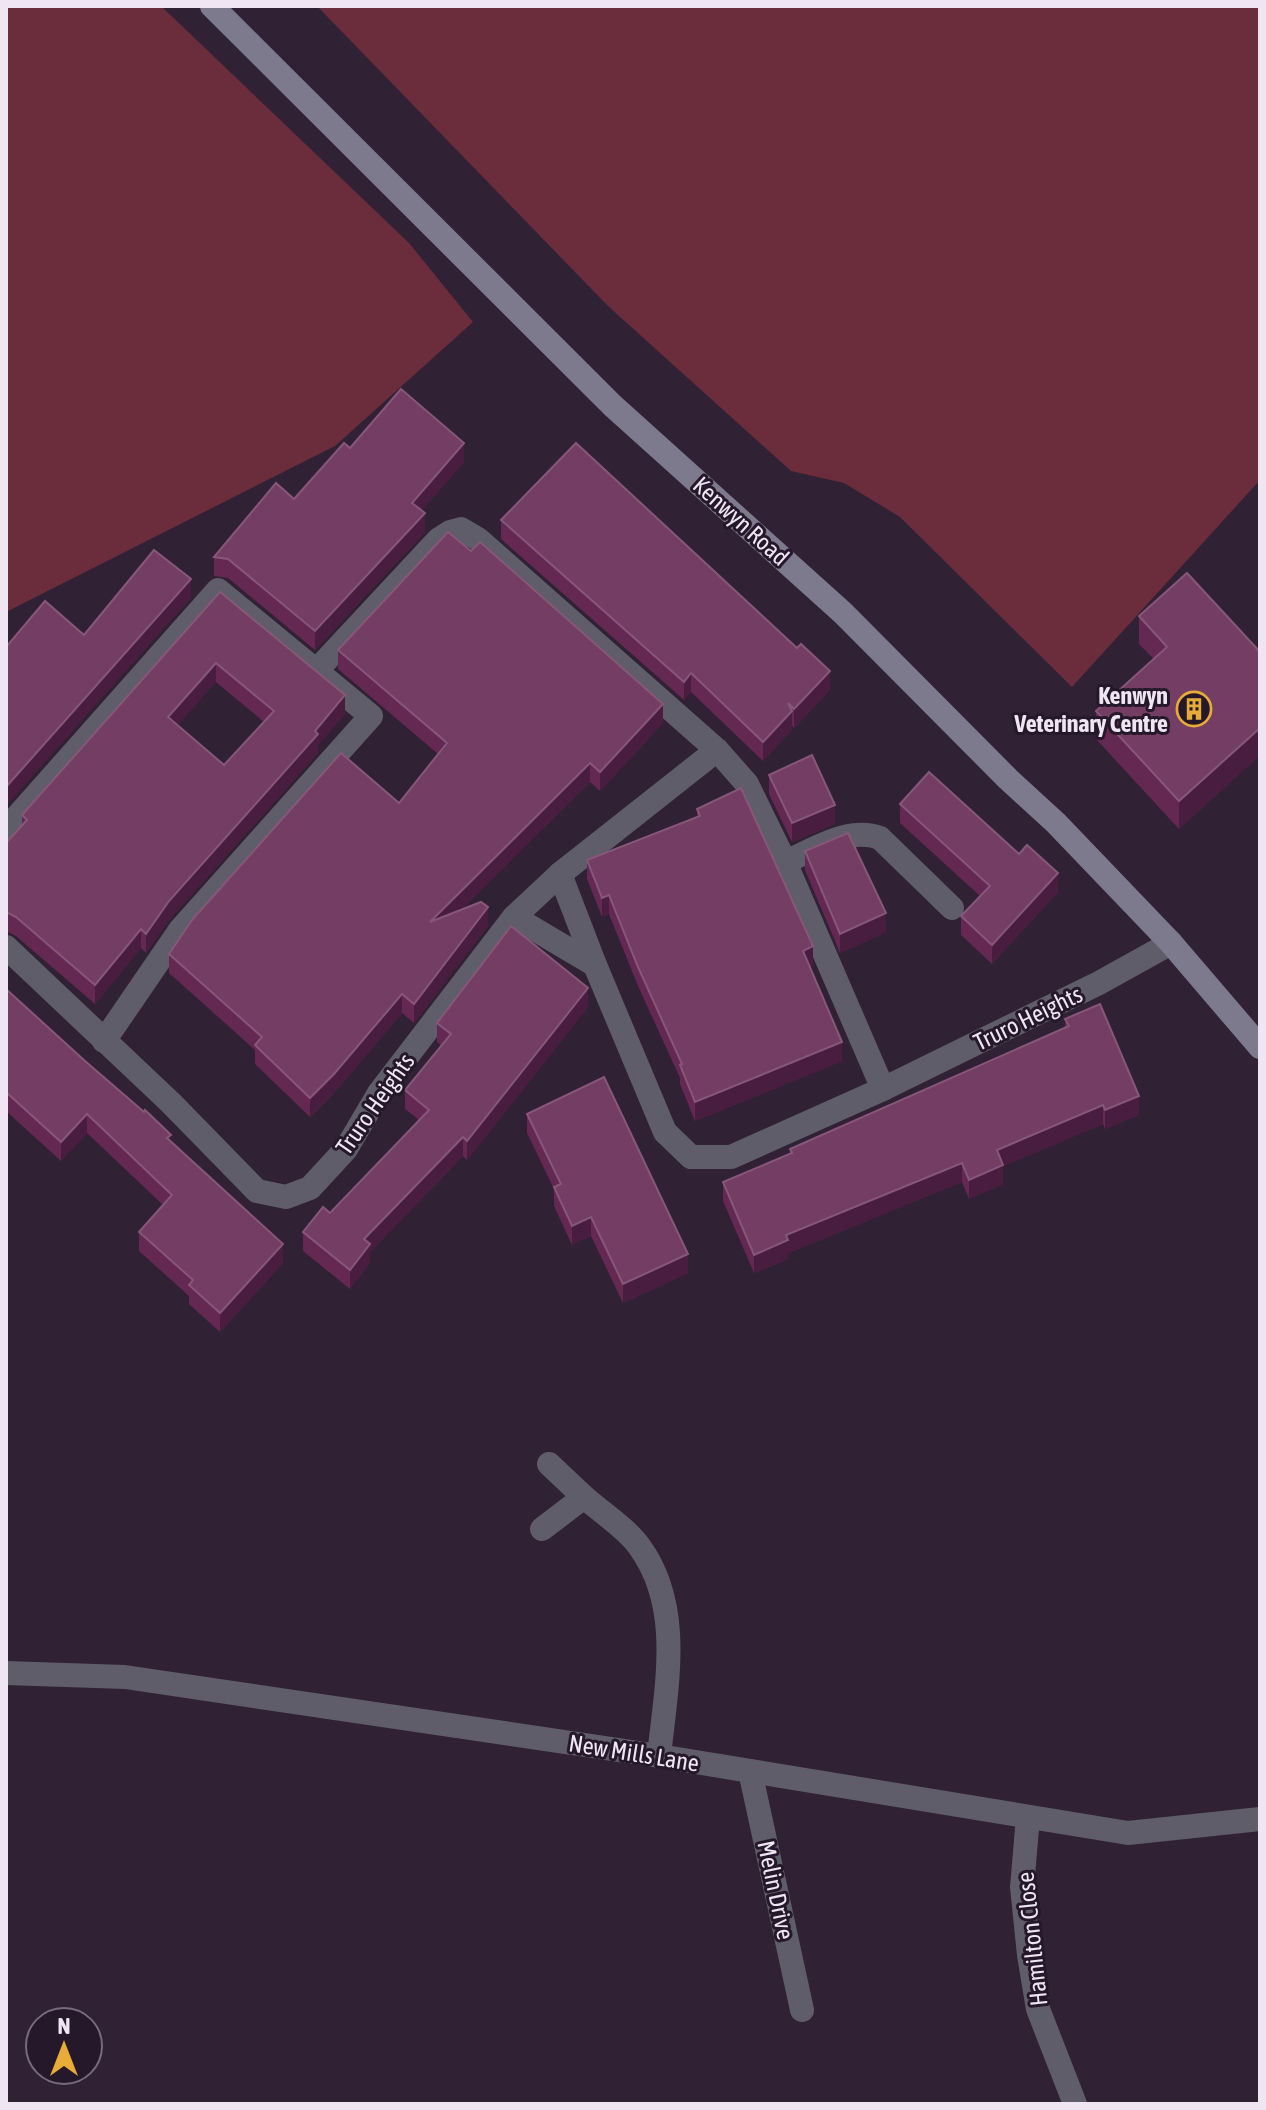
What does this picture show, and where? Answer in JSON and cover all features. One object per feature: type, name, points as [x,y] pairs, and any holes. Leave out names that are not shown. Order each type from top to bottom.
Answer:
[{"type":"main road","name":"Kenwyn Road","points":[[212,6],[613,406],[843,613],[1056,823],[1171,943],[1260,1047]]},
{"type":"street","points":[[316,671],[439,539],[461,529],[478,539],[717,750],[747,784],[785,862],[883,1089]]},
{"type":"street","points":[[6,829],[218,590],[371,716],[180,930],[104,1041]]},
{"type":"street","name":"Truro Heights","points":[[6,947],[171,1103],[257,1191],[286,1197],[310,1188],[346,1149],[379,1093],[514,917],[560,874],[717,750]]},
{"type":"street","points":[[785,862],[845,837],[866,833],[880,838],[952,908]]},
{"type":"street","name":"Truro Heights","points":[[560,874],[665,1132],[691,1157],[731,1157],[883,1089],[1099,983],[1171,943]]},
{"type":"street","points":[[514,917],[595,965]]},
{"type":"street","points":[[549,1464],[639,1545],[659,1584],[669,1628],[659,1756]]},
{"type":"street","points":[[542,1529],[584,1497]]},
{"type":"street","name":"New Mills Lane","points":[[6,1673],[125,1677],[659,1756],[1128,1833],[1260,1819]]},
{"type":"street","name":"Melin Drive","points":[[750,1771],[802,2010]]},
{"type":"street","name":"Hamilton Close","points":[[1028,1817],[1022,1887],[1038,2009],[1075,2104]]},
{"type":"shaded area","points":[[6,6],[161,6],[409,243],[473,322],[335,446],[6,612]]},
{"type":"shaded area","points":[[317,6],[1260,6],[1260,480],[1072,687],[900,517],[844,483],[791,471],[608,306]]},
{"type":"building","points":[[401,389],[464,443],[412,503],[425,513],[315,631],[228,559],[214,557],[276,483],[294,499],[344,443],[350,448]]},
{"type":"building","points":[[576,443],[797,648],[801,644],[830,671],[794,709],[788,703],[792,711],[763,742],[691,673],[684,682],[501,520]]},
{"type":"building","points":[[448,532],[471,551],[480,542],[663,704],[600,772],[590,763],[430,922],[481,902],[488,907],[414,1004],[402,994],[310,1098],[255,1045],[262,1037],[169,954],[192,920],[341,753],[399,803],[447,743],[338,650]]},
{"type":"building","points":[[154,550],[191,579],[6,787],[6,647],[45,601],[84,635]]},
{"type":"building","name":"Kenwyn Veterinary Centre","points":[[1187,573],[1260,652],[1260,728],[1179,801],[1096,711],[1167,647],[1139,616]]},
{"type":"building","points":[[220,592],[345,695],[315,731],[318,734],[169,901],[146,934],[141,929],[95,985],[16,917],[6,912],[6,843],[27,820],[22,815]],"holes":[[[216,663],[274,711],[224,765],[168,717]]]},
{"type":"building","points":[[812,755],[835,805],[792,823],[769,775]]},
{"type":"building","points":[[929,772],[1019,854],[1027,845],[1058,873],[992,945],[961,916],[990,886],[900,804]]},
{"type":"building","points":[[741,788],[813,946],[803,951],[842,1042],[695,1102],[682,1064],[609,895],[602,898],[587,860],[700,816],[697,809]]},
{"type":"building","points":[[848,833],[886,913],[840,934],[805,851]]},
{"type":"building","points":[[511,926],[588,988],[467,1141],[463,1137],[364,1239],[370,1244],[350,1270],[303,1232],[323,1207],[330,1213],[429,1110],[405,1090],[451,1034],[437,1023]]},
{"type":"building","points":[[6,989],[85,1061],[145,1110],[171,1135],[167,1138],[283,1244],[220,1313],[189,1285],[193,1280],[139,1232],[172,1195],[87,1114],[61,1142],[6,1092]]},
{"type":"building","points":[[1100,1004],[1139,1096],[1105,1110],[1103,1105],[997,1150],[1003,1165],[969,1180],[962,1163],[786,1235],[788,1240],[754,1255],[723,1182],[792,1153],[790,1149],[1069,1026],[1065,1019]]},
{"type":"building","points":[[604,1077],[688,1254],[623,1284],[591,1217],[572,1226],[554,1187],[561,1184],[527,1114]]},
{"type":"place","name":"Kenwyn Veterinary Centre","points":[[1194,709]]}]
